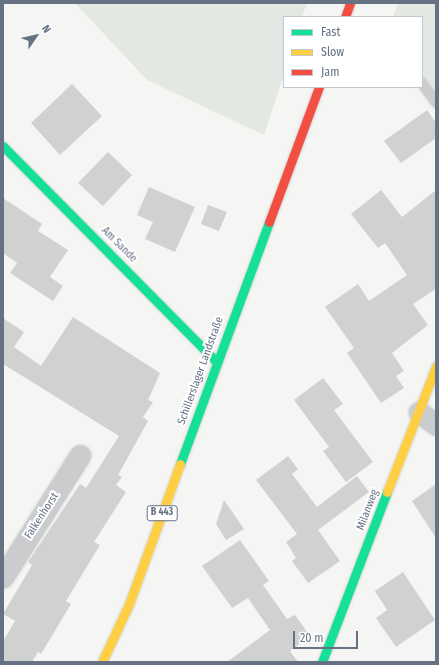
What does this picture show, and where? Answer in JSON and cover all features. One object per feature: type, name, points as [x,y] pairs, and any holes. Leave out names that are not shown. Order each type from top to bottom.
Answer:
[{"type":"main road","points":[[345,16],[350,3]]},
{"type":"main road","name":"Schillerslager Landstraße","points":[[102,662],[129,604],[319,88]]},
{"type":"main road","name":"Am Sande","points":[[3,146],[218,362]]},
{"type":"main road","name":"Milanweg","points":[[322,662],[436,366]]},
{"type":"street","points":[[419,412],[436,425]]},
{"type":"street","name":"Falkenhorst","points":[[3,577],[80,455]]},
{"type":"lane","points":[[423,84],[436,102]]},
{"type":"shaded area","points":[[75,3],[307,3],[302,16],[283,16],[283,77],[264,135],[147,80]]},
{"type":"shaded area","points":[[398,3],[436,3],[436,111],[420,88],[423,88],[423,16],[393,16]]},
{"type":"building","points":[[72,84],[102,116],[60,155],[31,123]]},
{"type":"building","points":[[427,110],[436,123],[436,138],[401,163],[384,141]]},
{"type":"building","points":[[108,152],[132,175],[103,206],[78,183]]},
{"type":"building","points":[[149,187],[195,207],[175,252],[145,239],[153,222],[137,215]]},
{"type":"building","points":[[381,190],[402,217],[436,190],[436,289],[413,304],[428,325],[392,353],[404,371],[396,376],[404,388],[381,403],[347,353],[354,348],[325,307],[358,284],[369,301],[407,275],[385,243],[378,248],[351,214]]},
{"type":"building","points":[[3,198],[42,224],[38,231],[68,250],[50,277],[63,286],[53,301],[10,273],[17,263],[3,253]]},
{"type":"building","points":[[208,205],[227,212],[219,231],[201,224]]},
{"type":"building","points":[[73,317],[160,373],[148,400],[153,402],[143,417],[148,421],[118,475],[122,477],[116,485],[126,492],[94,542],[100,545],[66,601],[71,604],[41,654],[38,652],[32,662],[3,662],[3,641],[15,621],[3,614],[32,565],[28,562],[80,484],[86,488],[119,436],[3,364],[3,318],[24,332],[14,347],[41,366]]},
{"type":"building","points":[[323,378],[343,404],[334,410],[373,462],[346,482],[323,451],[329,447],[294,400]]},
{"type":"building","points":[[288,456],[298,469],[292,474],[317,507],[357,476],[369,492],[318,530],[340,561],[308,583],[292,561],[296,558],[286,542],[297,534],[256,480]]},
{"type":"building","points":[[436,484],[436,538],[412,501]]},
{"type":"building","points":[[224,500],[244,529],[226,540],[216,524]]},
{"type":"building","points":[[240,540],[269,581],[263,585],[287,619],[295,615],[310,636],[290,651],[298,662],[227,662],[270,630],[248,598],[232,608],[202,566]]},
{"type":"building","points":[[403,572],[435,620],[396,647],[376,618],[387,610],[375,591]]},
{"type":"traffic: fast","points":[[3,146],[217,362]]},
{"type":"traffic: fast","points":[[180,464],[269,222]]},
{"type":"traffic: fast","points":[[322,662],[387,492]]},
{"type":"traffic: slow","points":[[387,492],[436,366]]},
{"type":"traffic: slow","points":[[102,662],[129,604],[180,464]]},
{"type":"traffic: jam","points":[[345,16],[350,3]]},
{"type":"traffic: jam","points":[[269,222],[319,88]]}]
